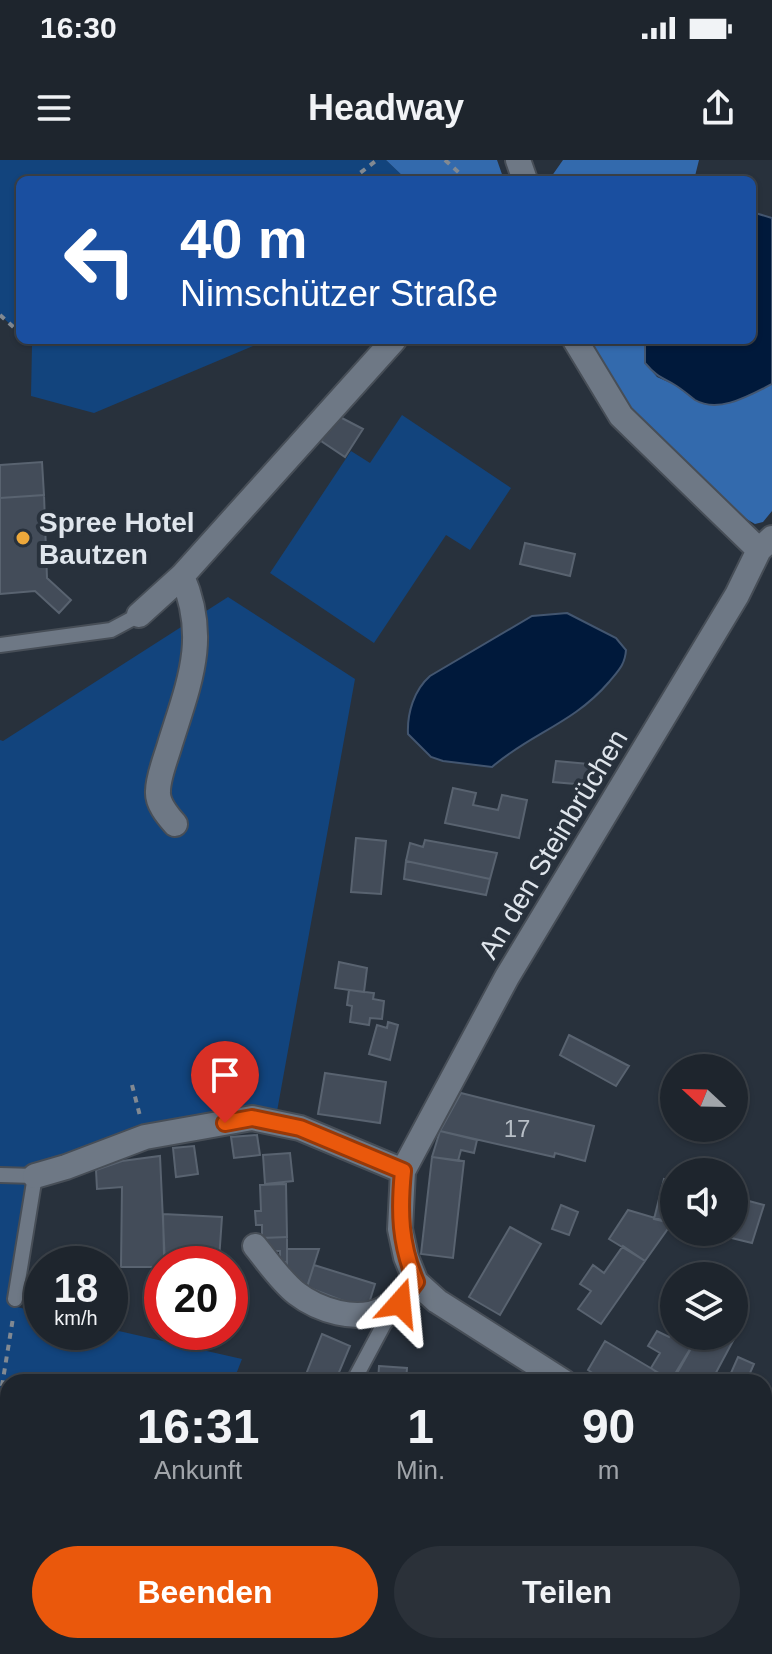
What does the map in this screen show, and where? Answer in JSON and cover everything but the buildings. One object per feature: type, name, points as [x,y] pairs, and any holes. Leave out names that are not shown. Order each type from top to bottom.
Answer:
[{"type":"street","points":[[139,615],[182,576],[390,344]]},
{"type":"street","name":"An den Steinbrüchen","points":[[403,1171],[507,977],[765,544],[621,416],[577,344]]},
{"type":"street","points":[[175,824],[164,811],[157,792],[197,640],[191,596],[182,576]]},
{"type":"street","points":[[35,1176],[145,1137],[252,1118],[276,1121],[312,1132],[403,1171],[400,1229],[416,1282],[437,1301],[551,1374]]},
{"type":"street","points":[[255,1246],[297,1293],[335,1312],[359,1316],[371,1314],[391,1303],[416,1282]]},
{"type":"lane","points":[[0,645],[111,630],[139,615]]},
{"type":"lane","points":[[0,1175],[35,1176],[15,1299]]},
{"type":"lane","points":[[358,1374],[384,1324],[416,1282]]},
{"type":"path","points":[[356,176],[377,160]]},
{"type":"path","points":[[445,160],[463,176]]},
{"type":"path","points":[[0,315],[16,329]]},
{"type":"path","points":[[132,1085],[145,1137]]},
{"type":"path","points":[[4,1374],[15,1299]]},
{"type":"shaded area","points":[[0,160],[386,160],[403,176],[16,176],[16,329],[0,315]]},
{"type":"shaded area","points":[[386,160],[497,160],[503,176],[403,176]]},
{"type":"shaded area","points":[[563,160],[699,160],[695,176],[552,176]]},
{"type":"shaded area","points":[[756,213],[772,218],[772,384],[724,404],[704,404],[659,376],[645,363],[645,344],[756,344]]},
{"type":"shaded area","points":[[258,344],[94,413],[31,396],[32,345]]},
{"type":"shaded area","points":[[592,344],[645,344],[645,363],[657,377],[675,385],[696,401],[739,400],[772,384],[772,511],[763,522],[755,524],[736,513],[627,410]]},
{"type":"shaded area","points":[[402,415],[511,488],[470,550],[446,535],[374,643],[270,573],[351,451],[370,463]]},
{"type":"shaded area","points":[[228,597],[355,679],[276,1117],[145,1137],[35,1177],[16,1299],[17,1307],[24,1309],[24,1350],[128,1350],[128,1333],[144,1337],[144,1350],[202,1350],[242,1359],[236,1374],[0,1374],[0,740],[3,741]]},
{"type":"shaded area","points":[[567,613],[616,638],[626,650],[618,671],[581,708],[492,767],[431,757],[408,734],[413,702],[430,676],[532,616]]},
{"type":"place","name":"Spree Hotel Bautzen","points":[[23,538]]},
{"type":"route","points":[[225,1123],[252,1118],[276,1121],[403,1171],[400,1229],[416,1282],[400,1303]]}]
